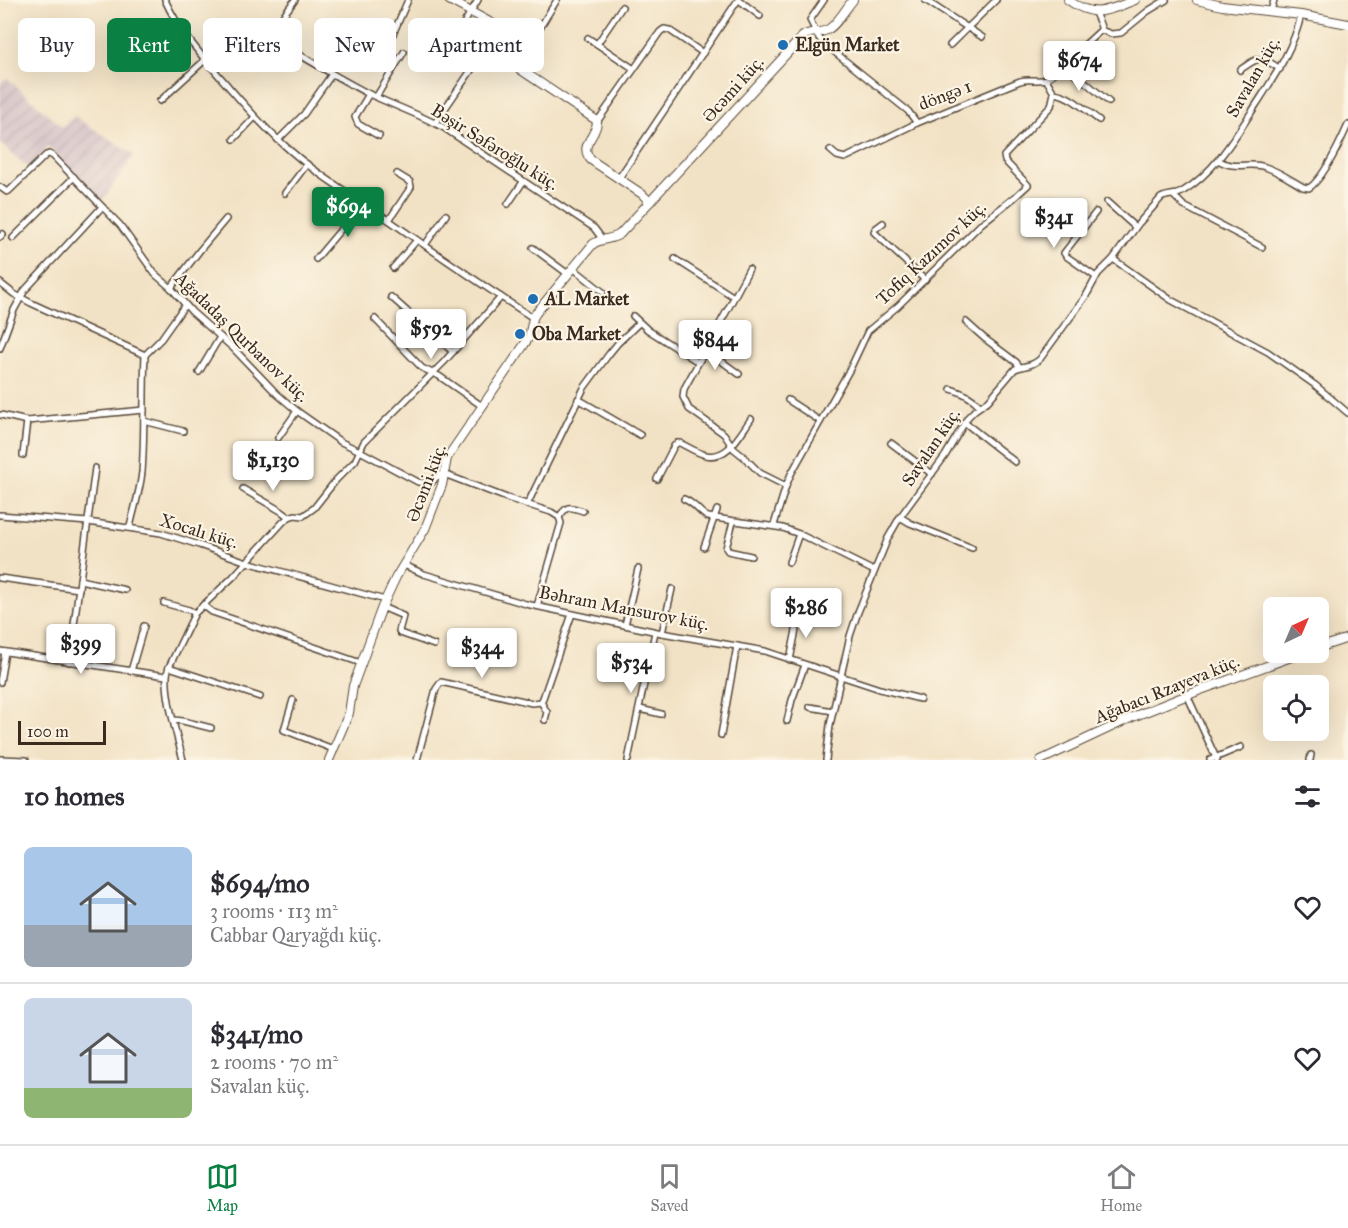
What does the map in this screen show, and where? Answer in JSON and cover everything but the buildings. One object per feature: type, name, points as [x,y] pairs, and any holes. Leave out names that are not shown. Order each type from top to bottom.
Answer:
[{"type":"street","points":[[165,0],[177,22],[203,57]]},
{"type":"street","name":"Bəşir Səfəroğlu küç.","points":[[295,0],[278,25],[278,37],[285,46],[332,75],[369,94],[435,123],[594,228],[603,240]]},
{"type":"street","points":[[396,26],[408,0]]},
{"type":"street","points":[[449,0],[484,18]]},
{"type":"street","points":[[467,18],[478,0]]},
{"type":"street","points":[[544,21],[557,0]]},
{"type":"street","points":[[619,178],[738,0],[760,15]]},
{"type":"street","points":[[815,32],[810,20],[824,0]]},
{"type":"street","name":"Əcəmi küç.","points":[[329,760],[349,712],[352,691],[383,603],[424,529],[442,485],[447,459],[524,345],[531,332],[533,318],[593,244],[618,236],[798,41],[805,34],[825,31],[832,27],[852,0]]},
{"type":"street","points":[[926,0],[982,37]]},
{"type":"street","points":[[950,45],[996,0]]},
{"type":"street","points":[[1068,0],[1079,8],[1095,12],[1135,0]]},
{"type":"street","points":[[1101,30],[1111,34],[1121,33],[1166,0]]},
{"type":"street","points":[[1197,0],[1229,3],[1348,24]]},
{"type":"street","points":[[1271,11],[1274,0]]},
{"type":"street","points":[[597,44],[622,7]]},
{"type":"street","points":[[1095,12],[1096,19],[1102,27],[1101,30]]},
{"type":"street","name":"Savalan küç.","points":[[826,760],[833,711],[852,628],[888,538],[900,517],[945,456],[972,413],[988,401],[1011,372],[1036,363],[1040,359],[1086,296],[1096,277],[1113,259],[1135,227],[1161,198],[1182,192],[1218,160],[1280,69],[1301,15]]},
{"type":"street","points":[[650,202],[642,194],[591,160],[586,148],[597,129],[597,122],[660,32],[664,29],[669,30],[703,53]]},
{"type":"street","points":[[1098,120],[1070,99],[1054,93],[1046,79],[1101,30]]},
{"type":"street","name":"döngə 1","points":[[815,32],[827,46],[908,111],[917,123],[1020,81],[1046,79]]},
{"type":"street","points":[[588,38],[634,69]]},
{"type":"street","points":[[376,97],[404,52]]},
{"type":"street","points":[[1240,70],[1261,58],[1280,69]]},
{"type":"street","points":[[160,101],[203,62]]},
{"type":"street","points":[[1064,64],[1109,102]]},
{"type":"street","points":[[215,72],[255,117],[307,164],[533,318]]},
{"type":"street","points":[[435,123],[470,72]]},
{"type":"street","points":[[525,72],[583,110],[597,122]]},
{"type":"street","points":[[278,140],[304,114],[332,75]]},
{"type":"street","name":"Tofiq Kazımov küç.","points":[[774,525],[786,486],[851,367],[868,331],[898,306],[982,224],[1028,185],[1005,161],[1004,156],[1051,106],[1054,93]]},
{"type":"street","points":[[369,94],[355,117],[358,124],[379,136]]},
{"type":"street","points":[[234,139],[255,117]]},
{"type":"street","points":[[831,150],[837,156],[845,158],[917,123]]},
{"type":"street","points":[[1218,160],[1229,165],[1266,167],[1309,188],[1316,182],[1335,153],[1348,125]]},
{"type":"street","name":"Ağadadaş Qurbanov küç.","points":[[0,187],[9,191],[46,155],[53,156],[128,235],[154,274],[297,411],[341,442],[418,482],[430,484],[438,475],[444,474]]},
{"type":"street","points":[[285,193],[307,164]]},
{"type":"street","points":[[389,220],[411,187],[410,182],[397,174]]},
{"type":"street","points":[[13,238],[74,177]]},
{"type":"street","points":[[508,204],[523,182]]},
{"type":"street","points":[[1173,195],[1184,206],[1262,247]]},
{"type":"street","points":[[1107,202],[1135,227]]},
{"type":"street","points":[[316,258],[363,203]]},
{"type":"street","points":[[0,348],[20,297],[25,290],[102,207]]},
{"type":"street","points":[[1096,212],[1064,253],[1096,277]]},
{"type":"street","points":[[425,245],[446,215]]},
{"type":"street","points":[[171,288],[226,219]]},
{"type":"street","points":[[883,223],[874,232],[925,280]]},
{"type":"street","points":[[393,268],[417,240]]},
{"type":"street","points":[[533,248],[603,292]]},
{"type":"street","points":[[675,258],[734,297]]},
{"type":"street","points":[[1113,259],[1171,300],[1268,352],[1315,385],[1348,413]]},
{"type":"street","points":[[748,269],[684,389],[682,397],[689,409],[724,434],[730,446],[760,473],[786,486]]},
{"type":"street","points":[[0,283],[20,297],[145,355]]},
{"type":"street","points":[[391,297],[453,352]]},
{"type":"street","points":[[183,760],[166,676],[195,613],[233,577],[289,517],[303,516],[314,508],[336,480],[355,461],[369,437],[453,352],[501,297]]},
{"type":"street","points":[[130,527],[142,474],[145,355],[161,339],[185,304]]},
{"type":"street","points":[[633,316],[639,323],[698,362]]},
{"type":"street","points":[[375,319],[422,368],[433,372],[482,406]]},
{"type":"street","points":[[966,322],[1020,367]]},
{"type":"street","points":[[527,505],[584,388],[609,354],[639,323]]},
{"type":"street","points":[[199,372],[220,337]]},
{"type":"street","points":[[705,349],[739,374]]},
{"type":"street","points":[[951,389],[963,393],[980,406]]},
{"type":"street","points":[[578,399],[640,435]]},
{"type":"street","points":[[788,400],[820,421]]},
{"type":"street","points":[[1,415],[27,420],[144,410]]},
{"type":"street","points":[[278,438],[297,411]]},
{"type":"street","points":[[657,479],[677,443],[704,455],[719,455],[726,451],[751,419]]},
{"type":"street","points":[[22,455],[27,420]]},
{"type":"street","points":[[144,421],[183,431]]},
{"type":"street","points":[[964,423],[1016,462]]},
{"type":"street","points":[[891,443],[932,474]]},
{"type":"street","points":[[69,662],[95,468]]},
{"type":"street","points":[[444,474],[551,512],[559,517],[561,523],[537,606]]},
{"type":"street","points":[[243,489],[289,517]]},
{"type":"street","points":[[684,499],[694,503],[703,514],[714,519],[774,525],[799,534],[874,571]]},
{"type":"street","points":[[559,517],[565,508],[569,507],[584,512]]},
{"type":"street","points":[[704,547],[717,510]]},
{"type":"street","name":"Xocalı küç.","points":[[0,515],[130,527],[178,538],[247,562],[383,603]]},
{"type":"street","points":[[900,517],[972,549]]},
{"type":"street","points":[[734,522],[726,548],[751,556]]},
{"type":"street","points":[[789,562],[799,534]]},
{"type":"street","name":"Bəhram Mansurov küç.","points":[[404,565],[424,574],[537,606],[658,633],[765,651],[880,689],[920,699]]},
{"type":"street","points":[[625,625],[638,569]]},
{"type":"street","points":[[0,578],[79,589]]},
{"type":"street","points":[[80,580],[125,590]]},
{"type":"street","points":[[628,760],[658,633],[672,589]]},
{"type":"street","points":[[164,603],[195,613]]},
{"type":"street","points":[[383,603],[403,616],[400,633],[434,645]]},
{"type":"street","points":[[203,605],[213,612],[361,663]]},
{"type":"street","points":[[541,702],[572,614]]},
{"type":"street","points":[[790,660],[797,614]]},
{"type":"street","points":[[131,671],[144,626]]},
{"type":"street","points":[[1329,644],[1348,638]]},
{"type":"street","points":[[720,735],[737,646]]},
{"type":"street","points":[[0,682],[3,652],[166,676]]},
{"type":"street","name":"Ağabacı Rzayeva küç.","points":[[1041,760],[1113,725],[1275,663]]},
{"type":"street","points":[[787,721],[805,665]]},
{"type":"street","points":[[169,667],[260,697]]},
{"type":"street","points":[[417,760],[436,689],[441,682],[532,703],[541,702]]},
{"type":"street","points":[[1187,695],[1214,759],[1241,747]]},
{"type":"street","points":[[293,700],[284,730],[333,749]]},
{"type":"street","points":[[541,702],[547,712],[545,720]]},
{"type":"street","points":[[810,707],[833,711]]},
{"type":"street","points":[[640,709],[661,714]]},
{"type":"street","points":[[174,720],[211,728]]},
{"type":"street","points":[[0,759],[26,760]]},
{"type":"shaded area","points":[[7,78],[62,127],[74,116],[134,155],[102,201],[48,147],[29,168],[0,143],[0,83]]},
{"type":"place","name":"Elgün Market","points":[[783,45]]},
{"type":"place","name":"AL Market","points":[[533,299]]},
{"type":"place","name":"Oba Market","points":[[520,334]]}]
